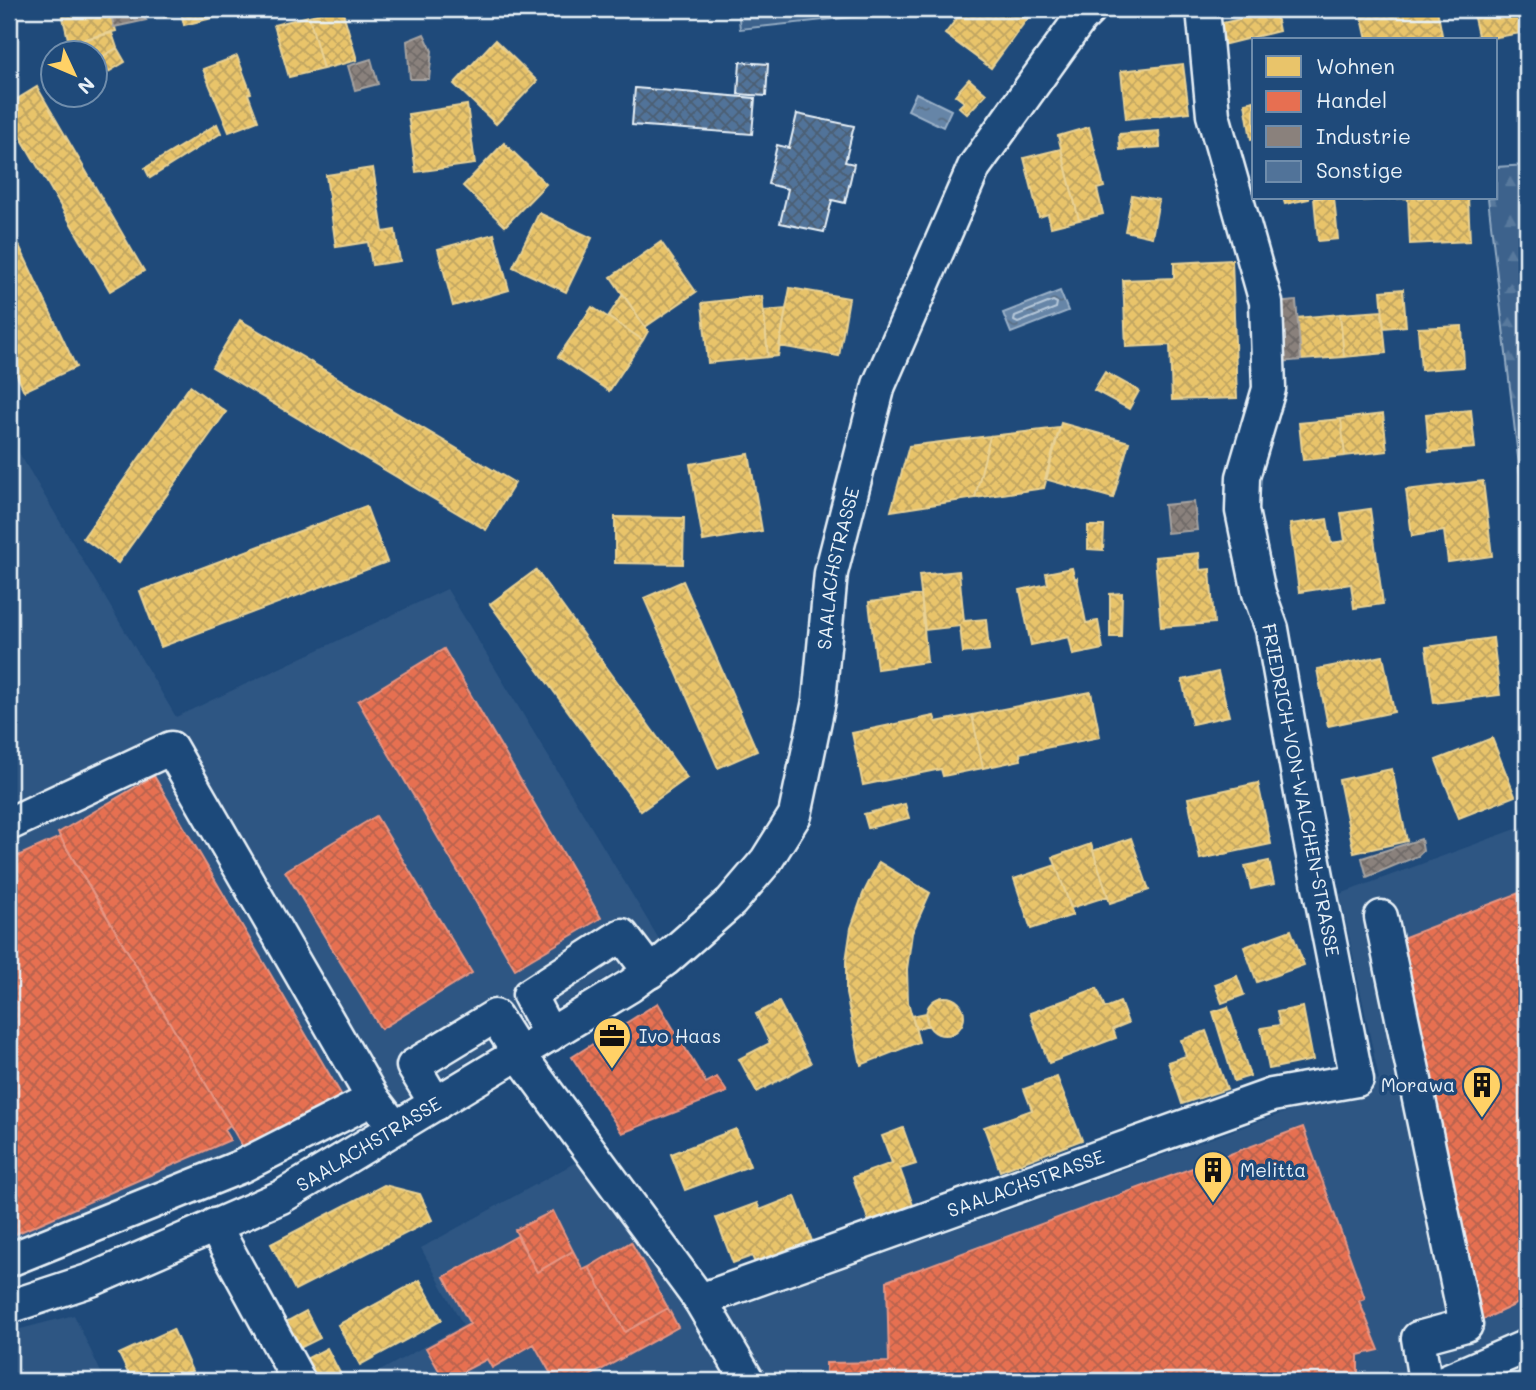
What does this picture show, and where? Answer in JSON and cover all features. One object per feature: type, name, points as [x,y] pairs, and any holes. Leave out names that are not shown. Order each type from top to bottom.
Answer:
[{"type":"street","name":"SAALACHSTRASSE","points":[[9,1307],[92,1280],[281,1197],[650,972],[731,902],[766,861],[795,815],[819,701],[831,573],[879,385],[974,167],[1080,19],[1090,9]]},
{"type":"street","name":"FRIEDRICH-VON-WALCHEN-STRASSE","points":[[1203,9],[1213,115],[1266,302],[1269,388],[1243,477],[1242,511],[1259,593],[1272,629],[1357,1080]]},
{"type":"street","points":[[9,824],[171,748],[373,1099],[396,1128]]},
{"type":"street","points":[[1381,917],[1466,1325],[1418,1338],[1426,1381]]},
{"type":"street","points":[[550,1035],[529,995],[622,935],[650,972]]},
{"type":"street","points":[[436,1104],[413,1066],[495,1016],[519,1054],[700,1300],[748,1381]]},
{"type":"street","name":"SAALACHSTRASSE","points":[[700,1300],[1272,1096],[1357,1080]]},
{"type":"street","points":[[9,1260],[242,1166],[373,1099]]},
{"type":"street","points":[[214,1225],[299,1381]]},
{"type":"street","points":[[1446,1381],[1527,1346]]},
{"type":"shaded area","points":[[9,436],[176,717],[447,589],[662,944],[399,1103],[170,1214],[9,1281]]},
{"type":"shaded area","points":[[1527,825],[1527,1381],[766,1381],[726,1310],[1379,1079],[1340,894]]},
{"type":"shaded area","points":[[578,1161],[696,1321],[732,1381],[362,1381],[463,1325],[421,1248]]},
{"type":"shaded area","points":[[74,1315],[105,1381],[9,1381],[9,1332]]},
{"type":"green space","points":[[738,9],[889,9],[890,13],[740,29]]},
{"type":"green space","points":[[1527,165],[1527,535],[1488,200],[1498,200],[1498,167]]},
{"type":"water","points":[[916,93],[951,110],[943,127],[908,110]]},
{"type":"water","points":[[1060,291],[1068,311],[1011,333],[1003,313]]},
{"type":"building: Wohnen","points":[[61,9],[110,9],[116,31],[89,38],[68,38]]},
{"type":"building: Wohnen","points":[[162,9],[226,9],[228,14],[184,25],[181,12],[164,17]]},
{"type":"building: Wohnen","points":[[342,9],[357,60],[323,69],[309,16]]},
{"type":"building: Wohnen","points":[[964,9],[1022,9],[1030,15],[991,68],[945,34]]},
{"type":"building: Wohnen","points":[[1360,9],[1437,9],[1443,38],[1367,38]]},
{"type":"building: Wohnen","points":[[1472,9],[1527,9],[1527,32],[1479,38]]},
{"type":"building: Wohnen","points":[[1275,11],[1279,31],[1222,45],[1218,24]]},
{"type":"building: Wohnen","points":[[309,16],[323,69],[289,77],[274,25]]},
{"type":"building: Wohnen","points":[[112,33],[117,48],[108,53],[108,38],[91,38]]},
{"type":"building: Wohnen","points":[[495,40],[537,81],[496,124],[454,84]]},
{"type":"building: Wohnen","points":[[117,48],[125,62],[108,72],[108,53]]},
{"type":"building: Wohnen","points":[[237,56],[258,121],[229,132],[203,69]]},
{"type":"building: Wohnen","points":[[1183,64],[1189,112],[1126,119],[1121,71]]},
{"type":"building: Wohnen","points":[[969,79],[986,94],[967,114],[959,107],[964,102],[955,95]]},
{"type":"building: Wohnen","points":[[37,87],[38,108],[49,108],[144,271],[110,291],[9,117],[9,104]]},
{"type":"building: Wohnen","points":[[1252,101],[1251,139],[1245,103]]},
{"type":"building: Wohnen","points":[[467,105],[475,164],[416,172],[408,114]]},
{"type":"building: Wohnen","points":[[217,124],[221,133],[150,178],[145,168]]},
{"type":"building: Wohnen","points":[[1089,127],[1104,187],[1097,189],[1103,214],[1079,220],[1058,136]]},
{"type":"building: Wohnen","points":[[1159,131],[1160,147],[1120,150],[1119,134]]},
{"type":"building: Wohnen","points":[[504,143],[546,184],[505,226],[463,186]]},
{"type":"building: Wohnen","points":[[1061,149],[1079,220],[1051,227],[1048,214],[1039,217],[1024,158]]},
{"type":"building: Wohnen","points":[[373,168],[383,232],[395,230],[400,261],[372,265],[368,242],[336,247],[326,175]]},
{"type":"building: Wohnen","points":[[1132,195],[1159,200],[1152,237],[1125,231]]},
{"type":"building: Wohnen","points":[[1284,200],[1304,200],[1285,204]]},
{"type":"building: Wohnen","points":[[1314,200],[1334,200],[1338,239],[1318,241]]},
{"type":"building: Wohnen","points":[[1408,200],[1468,200],[1470,241],[1410,244]]},
{"type":"building: Wohnen","points":[[539,213],[592,238],[566,292],[513,267]]},
{"type":"building: Wohnen","points":[[9,224],[76,367],[24,391],[9,358]]},
{"type":"building: Wohnen","points":[[494,234],[509,290],[453,306],[438,249]]},
{"type":"building: Wohnen","points":[[661,242],[696,292],[645,327],[611,277]]},
{"type":"building: Wohnen","points":[[1232,260],[1237,398],[1172,400],[1170,345],[1126,347],[1123,280],[1174,278],[1174,263]]},
{"type":"building: Wohnen","points":[[790,288],[849,298],[839,356],[779,346]]},
{"type":"building: Wohnen","points":[[1403,289],[1406,326],[1384,328],[1381,291]]},
{"type":"building: Wohnen","points":[[623,294],[648,331],[643,340],[608,317]]},
{"type":"building: Wohnen","points":[[762,296],[768,357],[708,363],[702,303]]},
{"type":"building: Wohnen","points":[[592,307],[643,340],[609,391],[558,357]]},
{"type":"building: Wohnen","points":[[786,309],[778,356],[768,357],[764,311]]},
{"type":"building: Wohnen","points":[[1382,311],[1386,353],[1344,357],[1340,314]]},
{"type":"building: Wohnen","points":[[1340,314],[1344,357],[1301,360],[1297,318]]},
{"type":"building: Wohnen","points":[[240,320],[515,483],[486,530],[212,367]]},
{"type":"building: Wohnen","points":[[1462,326],[1464,367],[1421,370],[1418,328]]},
{"type":"building: Wohnen","points":[[1105,372],[1139,391],[1129,409],[1094,390]]},
{"type":"building: Wohnen","points":[[190,386],[226,412],[118,563],[83,538]]},
{"type":"building: Wohnen","points":[[1471,410],[1475,448],[1429,452],[1426,414]]},
{"type":"building: Wohnen","points":[[1383,414],[1387,451],[1345,456],[1341,419]]},
{"type":"building: Wohnen","points":[[1341,419],[1345,456],[1303,460],[1299,423]]},
{"type":"building: Wohnen","points":[[1061,423],[1129,442],[1113,498],[1045,479]]},
{"type":"building: Wohnen","points":[[1060,428],[1044,488],[975,498],[990,436]]},
{"type":"building: Wohnen","points":[[990,436],[975,498],[891,511],[909,446]]},
{"type":"building: Wohnen","points":[[749,454],[762,531],[703,541],[690,464]]},
{"type":"building: Wohnen","points":[[1483,481],[1492,556],[1448,562],[1444,531],[1412,536],[1406,490]]},
{"type":"building: Wohnen","points":[[366,506],[387,562],[161,647],[140,591]]},
{"type":"building: Wohnen","points":[[1370,509],[1383,604],[1354,608],[1351,584],[1299,592],[1290,524],[1327,519],[1331,543],[1345,541],[1341,513]]},
{"type":"building: Wohnen","points":[[615,517],[684,518],[683,564],[615,563]]},
{"type":"building: Wohnen","points":[[1088,526],[1104,526],[1103,550],[1088,549]]},
{"type":"building: Wohnen","points":[[1199,553],[1200,570],[1210,569],[1214,623],[1161,627],[1155,557]]},
{"type":"building: Wohnen","points":[[1072,568],[1075,579],[1077,578],[1086,623],[1098,621],[1103,649],[1073,655],[1069,637],[1031,645],[1020,590],[1048,584],[1046,573]]},
{"type":"building: Wohnen","points":[[536,570],[687,778],[641,811],[490,604]]},
{"type":"building: Wohnen","points":[[959,571],[964,621],[986,619],[989,650],[963,653],[960,626],[925,630],[919,575]]},
{"type":"building: Wohnen","points":[[683,581],[757,751],[718,768],[644,598]]},
{"type":"building: Wohnen","points":[[1122,593],[1121,637],[1110,637],[1110,594]]},
{"type":"building: Wohnen","points":[[921,595],[927,662],[877,669],[869,602]]},
{"type":"building: Wohnen","points":[[1493,638],[1500,695],[1434,703],[1426,647]]},
{"type":"building: Wohnen","points":[[1383,656],[1394,712],[1328,726],[1317,669]]},
{"type":"building: Wohnen","points":[[1218,672],[1229,716],[1192,724],[1182,680]]},
{"type":"building: Wohnen","points":[[1091,692],[1100,737],[1020,753],[1021,760],[983,768],[972,715]]},
{"type":"building: Wohnen","points":[[972,715],[983,768],[943,776],[941,769],[863,785],[852,733],[934,716],[936,722]]},
{"type":"building: Wohnen","points":[[1492,738],[1515,796],[1459,818],[1436,760]]},
{"type":"building: Wohnen","points":[[1392,769],[1407,841],[1354,853],[1339,780]]},
{"type":"building: Wohnen","points":[[1258,783],[1271,844],[1200,859],[1188,798]]},
{"type":"building: Wohnen","points":[[905,804],[909,818],[868,828],[864,814]]},
{"type":"building: Wohnen","points":[[1131,838],[1149,890],[1110,903],[1093,851]]},
{"type":"building: Wohnen","points":[[1091,844],[1108,896],[1071,908],[1053,857]]},
{"type":"building: Wohnen","points":[[1269,861],[1274,884],[1251,889],[1245,866]]},
{"type":"building: Wohnen","points":[[879,862],[930,893],[912,933],[907,969],[908,1002],[919,1042],[861,1065],[846,994],[846,961],[851,928],[863,894]]},
{"type":"building: Wohnen","points":[[1056,865],[1073,915],[1031,929],[1014,879]]},
{"type":"building: Wohnen","points":[[1291,930],[1304,965],[1257,982],[1244,947]]},
{"type":"building: Wohnen","points":[[1237,976],[1244,995],[1222,1003],[1215,984]]},
{"type":"building: Wohnen","points":[[1097,988],[1105,1008],[1120,1002],[1128,1023],[1113,1029],[1116,1038],[1049,1063],[1030,1013]]},
{"type":"building: Wohnen","points":[[945,997],[958,1003],[964,1016],[958,1029],[945,1035],[932,1029],[926,1016],[932,1003]]},
{"type":"building: Wohnen","points":[[779,1002],[811,1063],[757,1092],[739,1059],[770,1043],[756,1014]]},
{"type":"building: Wohnen","points":[[1228,1007],[1250,1076],[1234,1081],[1213,1012]]},
{"type":"building: Wohnen","points":[[1303,1007],[1313,1060],[1269,1069],[1261,1028],[1280,1025],[1277,1012]]},
{"type":"building: Wohnen","points":[[926,1013],[928,1025],[916,1029],[912,1016]]},
{"type":"building: Wohnen","points":[[1206,1031],[1227,1089],[1182,1104],[1168,1062],[1186,1056],[1181,1040]]},
{"type":"building: Wohnen","points":[[1057,1077],[1082,1140],[1000,1171],[984,1127],[1032,1110],[1024,1089]]},
{"type":"building: Wohnen","points":[[903,1128],[916,1164],[900,1169],[913,1205],[869,1222],[853,1177],[892,1163],[882,1136]]},
{"type":"building: Wohnen","points":[[736,1129],[750,1166],[685,1190],[671,1154]]},
{"type":"building: Wohnen","points":[[384,1185],[420,1194],[432,1220],[295,1290],[271,1244]]},
{"type":"building: Wohnen","points":[[795,1196],[812,1241],[755,1263],[752,1256],[733,1263],[716,1218],[757,1203],[760,1210]]},
{"type":"building: Wohnen","points":[[420,1280],[442,1320],[360,1365],[338,1325]]},
{"type":"building: Wohnen","points":[[306,1311],[320,1338],[300,1348],[286,1322]]},
{"type":"building: Wohnen","points":[[173,1329],[192,1371],[169,1381],[132,1381],[119,1354]]},
{"type":"building: Wohnen","points":[[327,1348],[341,1375],[329,1381],[318,1381],[306,1359]]},
{"type":"building: Handel","points":[[444,649],[601,918],[515,969],[358,701]]},
{"type":"building: Handel","points":[[154,776],[342,1096],[246,1152],[58,833]]},
{"type":"building: Handel","points":[[376,816],[472,973],[381,1029],[285,871]]},
{"type":"building: Handel","points":[[60,837],[230,1125],[224,1130],[230,1140],[9,1237],[9,860]]},
{"type":"building: Handel","name":"Morawa","points":[[1527,890],[1527,1299],[1480,1321],[1400,939]]},
{"type":"building: Handel","points":[[658,1003],[706,1083],[717,1077],[727,1092],[622,1133],[572,1057]]},
{"type":"building: Handel","name":"Melitta","points":[[1303,1127],[1365,1299],[1359,1301],[1379,1350],[1358,1355],[1358,1381],[826,1381],[826,1363],[889,1362],[887,1281]]},
{"type":"building: Handel","points":[[553,1211],[573,1251],[537,1272],[515,1230]]},
{"type":"building: Handel","points":[[517,1236],[537,1272],[573,1251],[583,1270],[589,1267],[625,1332],[668,1308],[678,1327],[581,1381],[555,1381],[534,1344],[492,1368],[487,1359],[445,1381],[426,1348],[470,1324],[444,1277]]},
{"type":"building: Handel","points":[[631,1242],[668,1308],[625,1332],[589,1267]]},
{"type":"building: Industrie","points":[[110,9],[137,9],[146,20],[114,27]]},
{"type":"building: Industrie","points":[[424,34],[432,51],[429,79],[410,79],[407,41]]},
{"type":"building: Industrie","points":[[371,59],[378,84],[355,90],[348,66]]},
{"type":"building: Industrie","points":[[1296,301],[1301,360],[1279,362],[1274,303]]},
{"type":"building: Industrie","points":[[1194,502],[1197,530],[1167,533],[1164,505]]},
{"type":"building: Industrie","points":[[1421,839],[1423,851],[1418,856],[1367,877],[1362,858]]},
{"type":"building: Sonstige","points":[[740,62],[768,64],[766,96],[738,94]]},
{"type":"building: Sonstige","points":[[635,88],[755,98],[752,134],[632,125]]},
{"type":"building: Sonstige","points":[[797,114],[854,126],[845,162],[854,164],[845,203],[832,200],[824,232],[780,223],[788,189],[768,184],[777,145],[789,148]]},
{"type":"place","name":"Ivo Haas","points":[[612,1070]]},
{"type":"place","name":"Morawa","points":[[1482,1119]]},
{"type":"place","name":"Melitta","points":[[1213,1204]]}]
